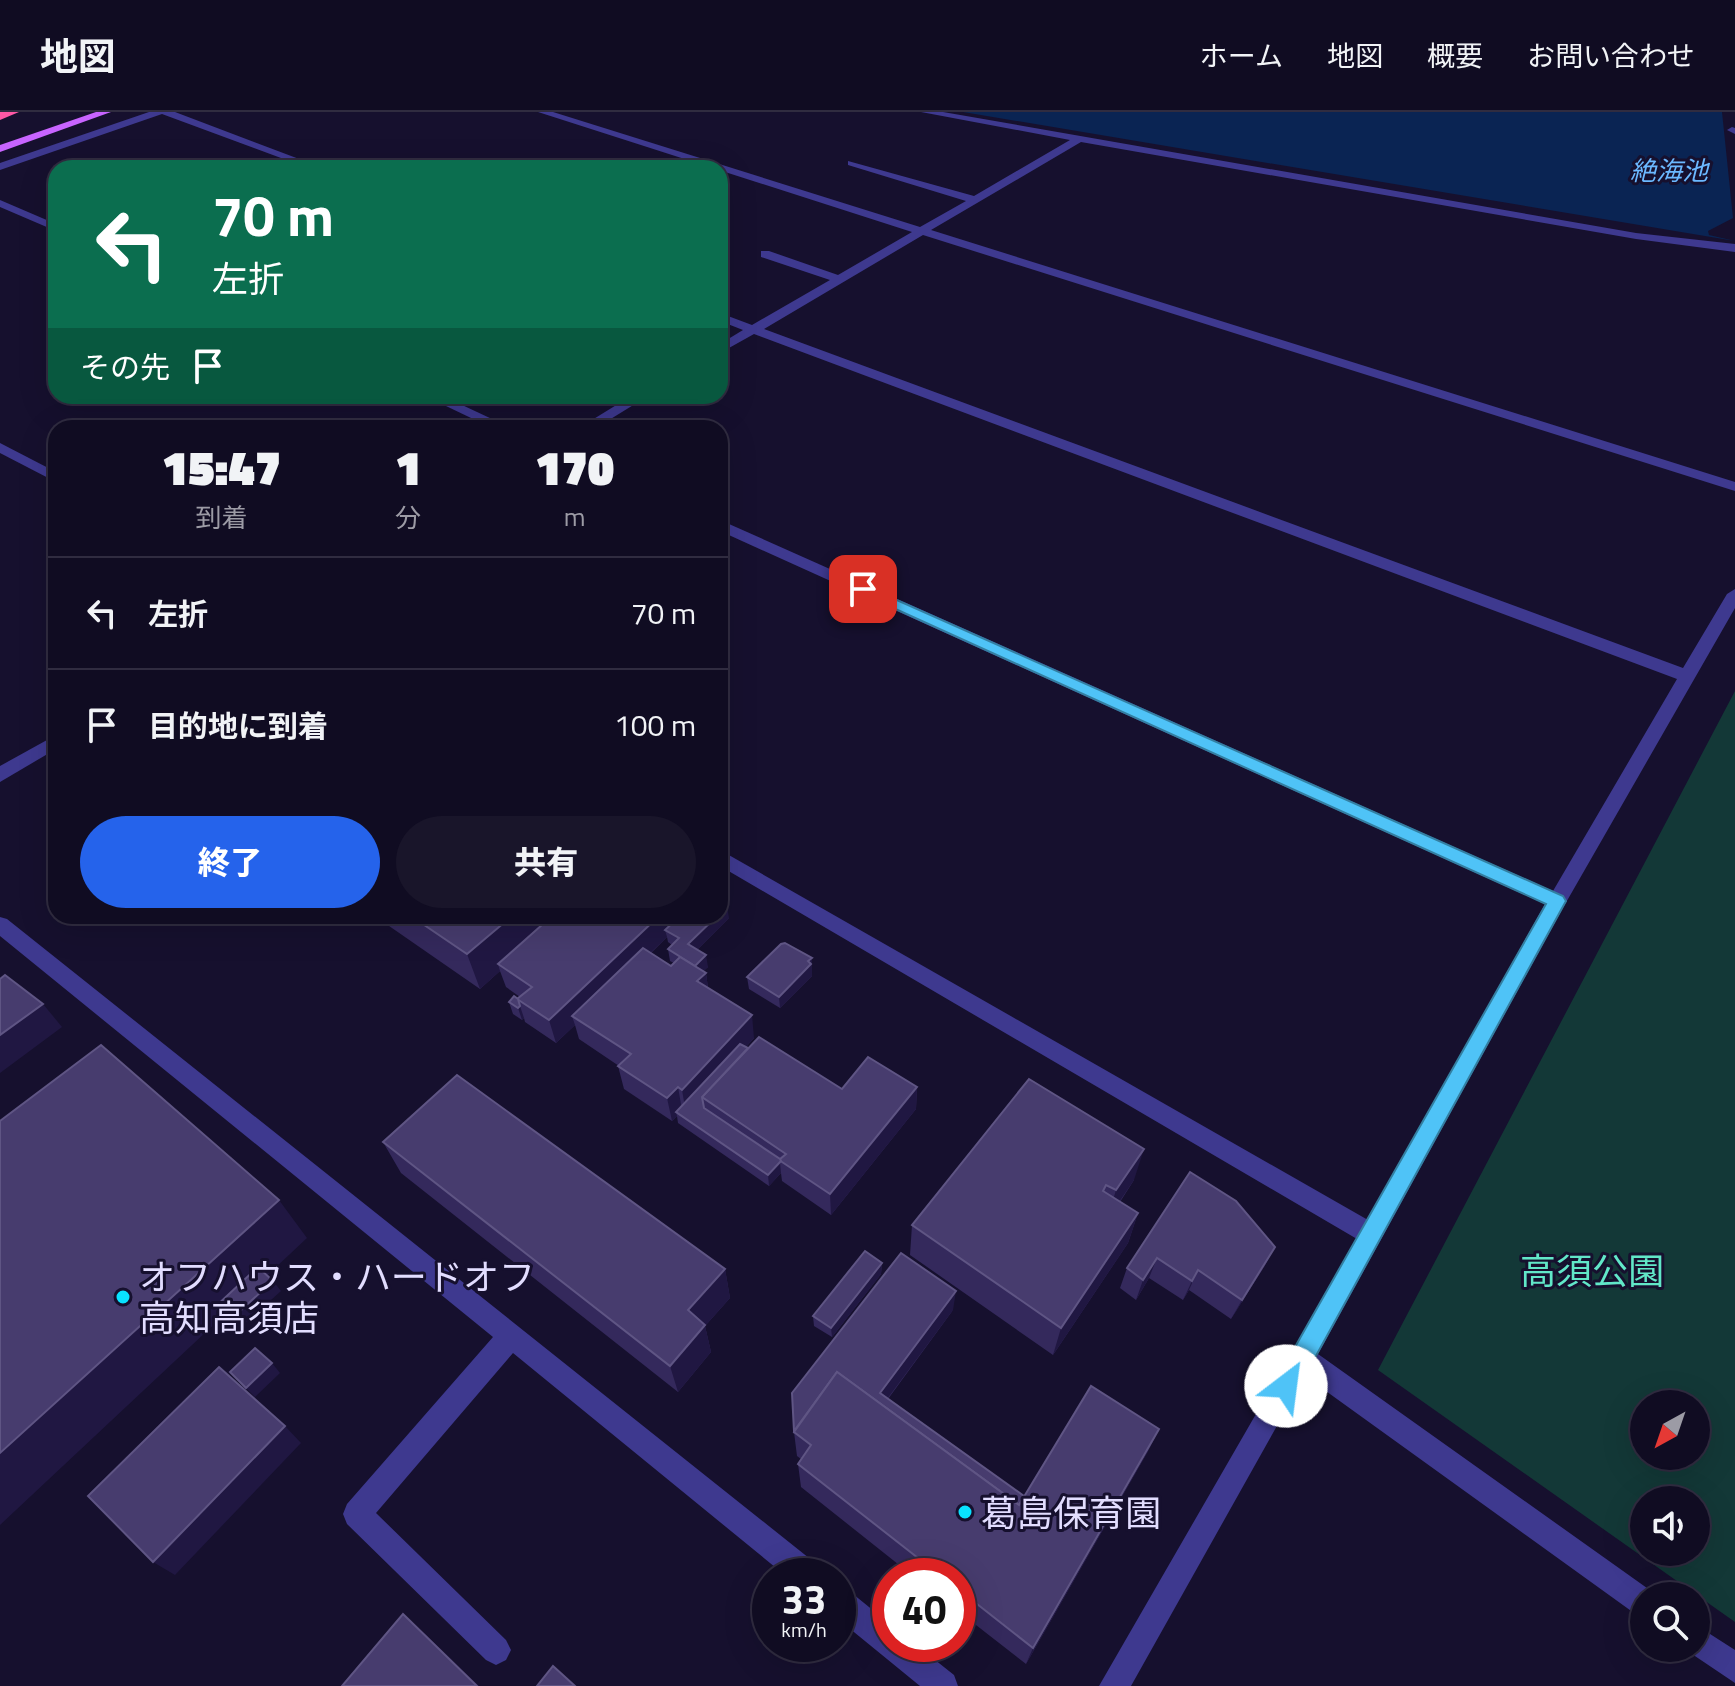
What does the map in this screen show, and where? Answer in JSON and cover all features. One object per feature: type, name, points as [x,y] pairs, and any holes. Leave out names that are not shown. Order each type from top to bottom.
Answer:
[{"type":"highway","points":[[0,116],[13,112]]},
{"type":"main road","points":[[0,149],[106,112]]},
{"type":"street","points":[[0,167],[159,112]]},
{"type":"street","points":[[166,112],[296,160]]},
{"type":"street","points":[[543,112],[695,160]]},
{"type":"street","points":[[926,112],[1636,236],[1735,248]]},
{"type":"street","points":[[728,344],[1079,139]]},
{"type":"street","points":[[852,163],[972,199]]},
{"type":"street","points":[[728,170],[1735,487]]},
{"type":"street","points":[[0,203],[48,224]]},
{"type":"street","points":[[765,254],[839,279]]},
{"type":"street","points":[[728,320],[1687,676]]},
{"type":"street","points":[[450,404],[486,420]]},
{"type":"street","points":[[600,420],[627,404]]},
{"type":"street","points":[[0,447],[48,474]]},
{"type":"street","points":[[728,529],[1557,901]]},
{"type":"street","points":[[1114,1686],[1372,1235],[1557,901],[1735,594]]},
{"type":"street","points":[[0,775],[48,746]]},
{"type":"street","points":[[728,862],[1372,1235]]},
{"type":"street","points":[[0,925],[787,1558]]},
{"type":"street","points":[[496,1650],[357,1514],[512,1335]]},
{"type":"street","points":[[1302,1358],[1630,1593]]},
{"type":"street","points":[[856,1615],[872,1628]]},
{"type":"street","points":[[1710,1650],[1735,1668]]},
{"type":"street","points":[[914,1662],[943,1686]]},
{"type":"green space","name":"高須公園","points":[[1735,691],[1735,1622],[1710,1604],[1710,1582],[1678,1582],[1656,1566],[1710,1566],[1710,1486],[1630,1486],[1630,1548],[1378,1370]]},
{"type":"water","name":"絶海池","points":[[963,112],[1722,112],[1733,218],[1708,231],[1709,235],[1735,241]]},
{"type":"building","points":[[423,924],[503,924],[467,954]]},
{"type":"building","points":[[543,924],[651,924],[549,1020],[517,999],[532,987],[498,964]]},
{"type":"building","points":[[671,924],[709,924],[688,944],[706,955],[695,966],[668,949],[679,938],[665,930]]},
{"type":"building","points":[[785,943],[812,958],[808,961],[811,964],[779,997],[747,977]]},
{"type":"building","points":[[643,948],[671,966],[680,957],[706,973],[697,981],[752,1015],[682,1090],[678,1087],[667,1098],[618,1066],[631,1054],[572,1016]]},
{"type":"building","points":[[5,975],[43,1004],[0,1035],[0,979]]},
{"type":"building","points":[[514,996],[518,999],[518,1008],[509,1002]]},
{"type":"building","points":[[759,1037],[842,1089],[868,1057],[917,1087],[830,1194],[779,1160],[786,1154],[702,1097]]},
{"type":"building","points":[[740,1044],[748,1048],[702,1097],[704,1108],[780,1159],[768,1175],[676,1112]]},
{"type":"building","name":"オフハウス・ハードオフ 高知高須店","points":[[101,1045],[279,1200],[0,1453],[0,1121]]},
{"type":"building","points":[[457,1075],[725,1269],[688,1310],[705,1325],[670,1366],[383,1142]]},
{"type":"building","points":[[1029,1079],[1144,1149],[1116,1190],[1106,1185],[1103,1191],[1138,1213],[1061,1328],[912,1225]]},
{"type":"building","points":[[1190,1172],[1236,1201],[1275,1247],[1242,1300],[1198,1270],[1192,1281],[1157,1258],[1143,1280],[1127,1268]]},
{"type":"building","points":[[865,1251],[882,1263],[831,1328],[813,1316]]},
{"type":"building","points":[[901,1253],[956,1291],[880,1393],[1024,1496],[1019,1505],[837,1372],[794,1431],[792,1393]]},
{"type":"building","points":[[258,1267],[273,1281],[229,1321],[215,1307]]},
{"type":"building","points":[[255,1348],[272,1363],[246,1388],[230,1372]]},
{"type":"building","points":[[219,1367],[285,1426],[153,1562],[88,1496]]},
{"type":"building","points":[[837,1372],[1019,1505],[1091,1386],[1159,1429],[1033,1648],[976,1603],[976,1558],[918,1558],[798,1464],[811,1445],[794,1432]]},
{"type":"building","points":[[403,1614],[477,1686],[342,1686]]},
{"type":"building","points":[[553,1666],[575,1686],[537,1686]]},
{"type":"place","name":"オフハウス・ハードオフ 高知高須店","points":[[123,1297]]},
{"type":"place","name":"葛島保育園","points":[[965,1512]]},
{"type":"route","points":[[863,589],[1557,901],[1286,1386]]}]
